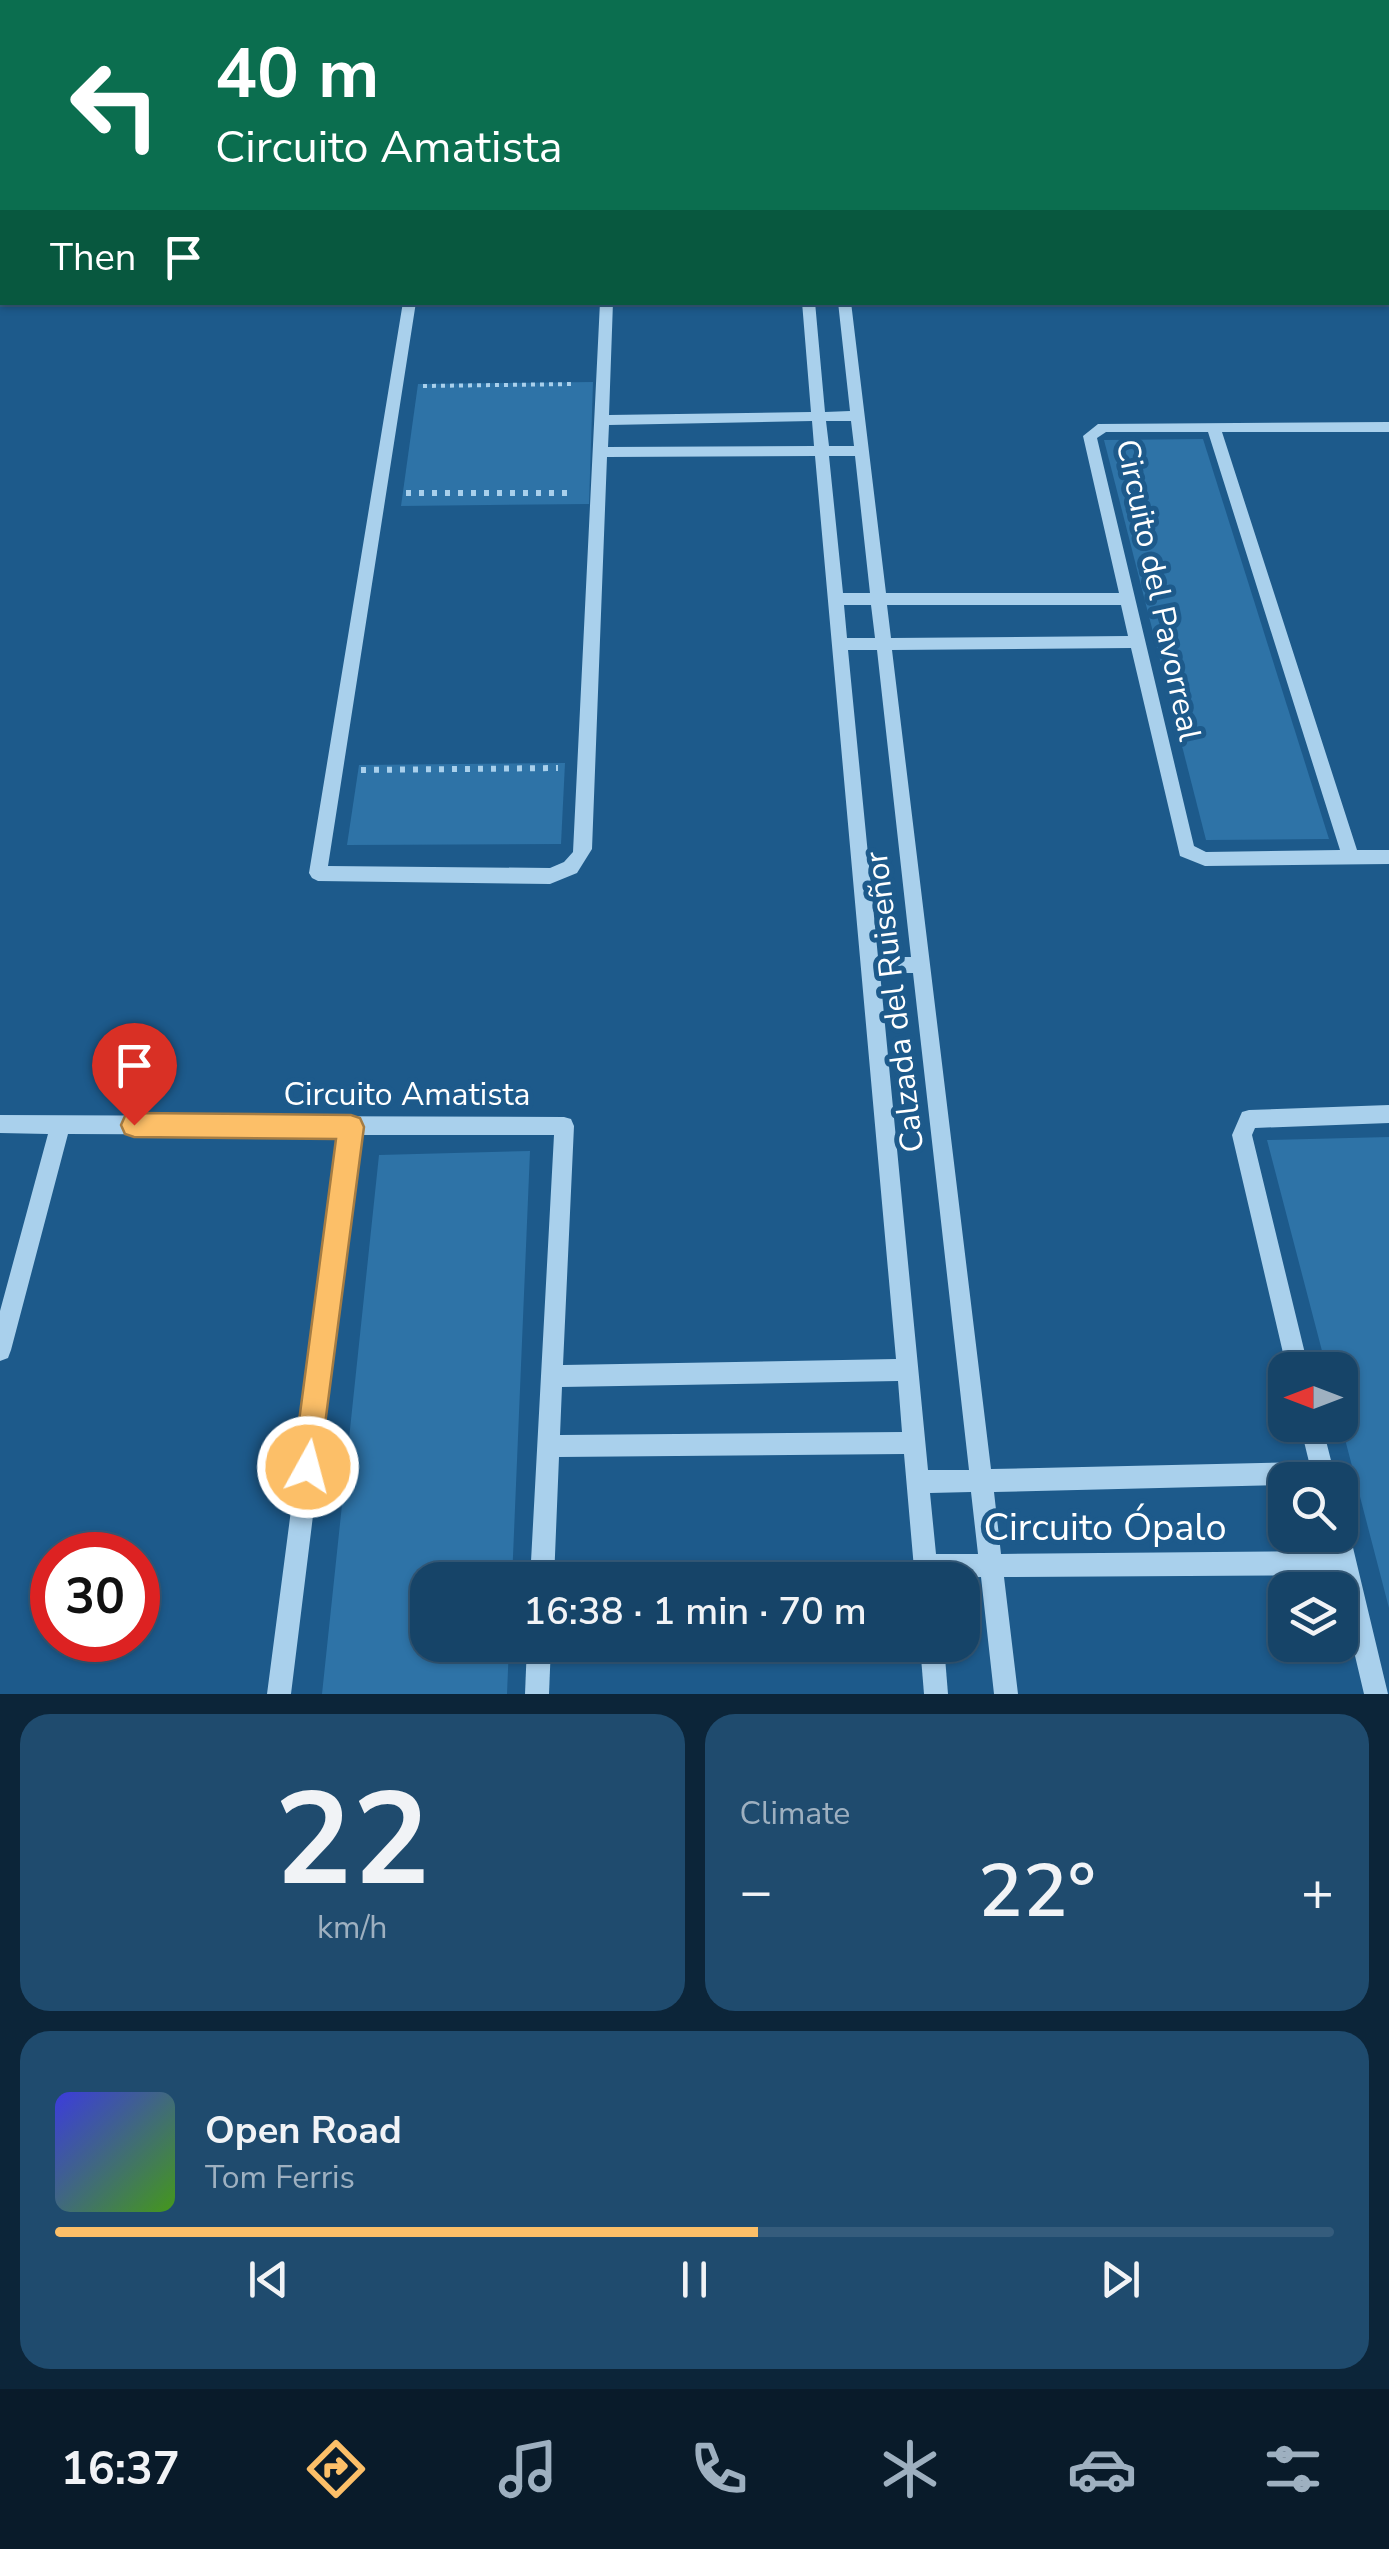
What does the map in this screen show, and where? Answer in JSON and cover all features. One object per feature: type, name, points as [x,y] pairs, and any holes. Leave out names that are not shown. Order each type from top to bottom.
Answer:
[{"type":"street","points":[[410,305],[318,873],[550,876],[566,872],[577,863],[582,850],[587,768],[603,452],[606,305]]},
{"type":"street","name":"Calzada del Ruiseñor","points":[[808,305],[925,1562]]},
{"type":"street","name":"Calzada del Ruiseñor","points":[[844,305],[1006,1694]]},
{"type":"street","points":[[604,420],[858,416]]},
{"type":"street","name":"Circuito del Pavorreal","points":[[1389,427],[1102,427],[1090,436],[1186,851],[1205,859],[1389,857]]},
{"type":"street","points":[[1214,428],[1351,858]]},
{"type":"street","points":[[603,452],[862,451]]},
{"type":"street","points":[[838,599],[1129,599]]},
{"type":"street","points":[[842,644],[1139,642]]},
{"type":"street","points":[[871,966],[922,966]]},
{"type":"street","points":[[1294,1352],[1242,1135],[1249,1119],[1389,1114]]},
{"type":"street","name":"Circuito Amatista","points":[[0,1124],[564,1126],[543,1562]]},
{"type":"street","points":[[0,1350],[61,1124]]},
{"type":"street","points":[[280,1694],[351,1127]]},
{"type":"street","points":[[552,1376],[908,1370]]},
{"type":"street","points":[[548,1446],[914,1443]]},
{"type":"street","name":"Circuito Ópalo","points":[[918,1482],[1268,1476]]},
{"type":"street","points":[[1342,1552],[1376,1694]]},
{"type":"street","name":"Circuito Ópalo","points":[[980,1566],[1344,1563]]},
{"type":"street","points":[[537,1694],[538,1662]]},
{"type":"street","points":[[933,1662],[936,1694]]},
{"type":"path","points":[[397,386],[605,383]]},
{"type":"path","points":[[379,493],[601,492]]},
{"type":"path","points":[[334,770],[587,768]]},
{"type":"shaded area","points":[[593,382],[589,504],[401,506],[418,384]]},
{"type":"shaded area","points":[[1203,439],[1329,839],[1206,840],[1104,440]]},
{"type":"shaded area","points":[[565,763],[561,844],[347,845],[359,765]]},
{"type":"shaded area","points":[[1389,1137],[1389,1608],[1358,1489],[1358,1462],[1351,1462],[1346,1442],[1358,1442],[1358,1352],[1322,1352],[1267,1140]]},
{"type":"shaded area","points":[[530,1151],[513,1562],[410,1562],[410,1662],[508,1662],[507,1694],[322,1694],[379,1155]]},
{"type":"route","points":[[134,1125],[351,1127],[308,1467]]}]
